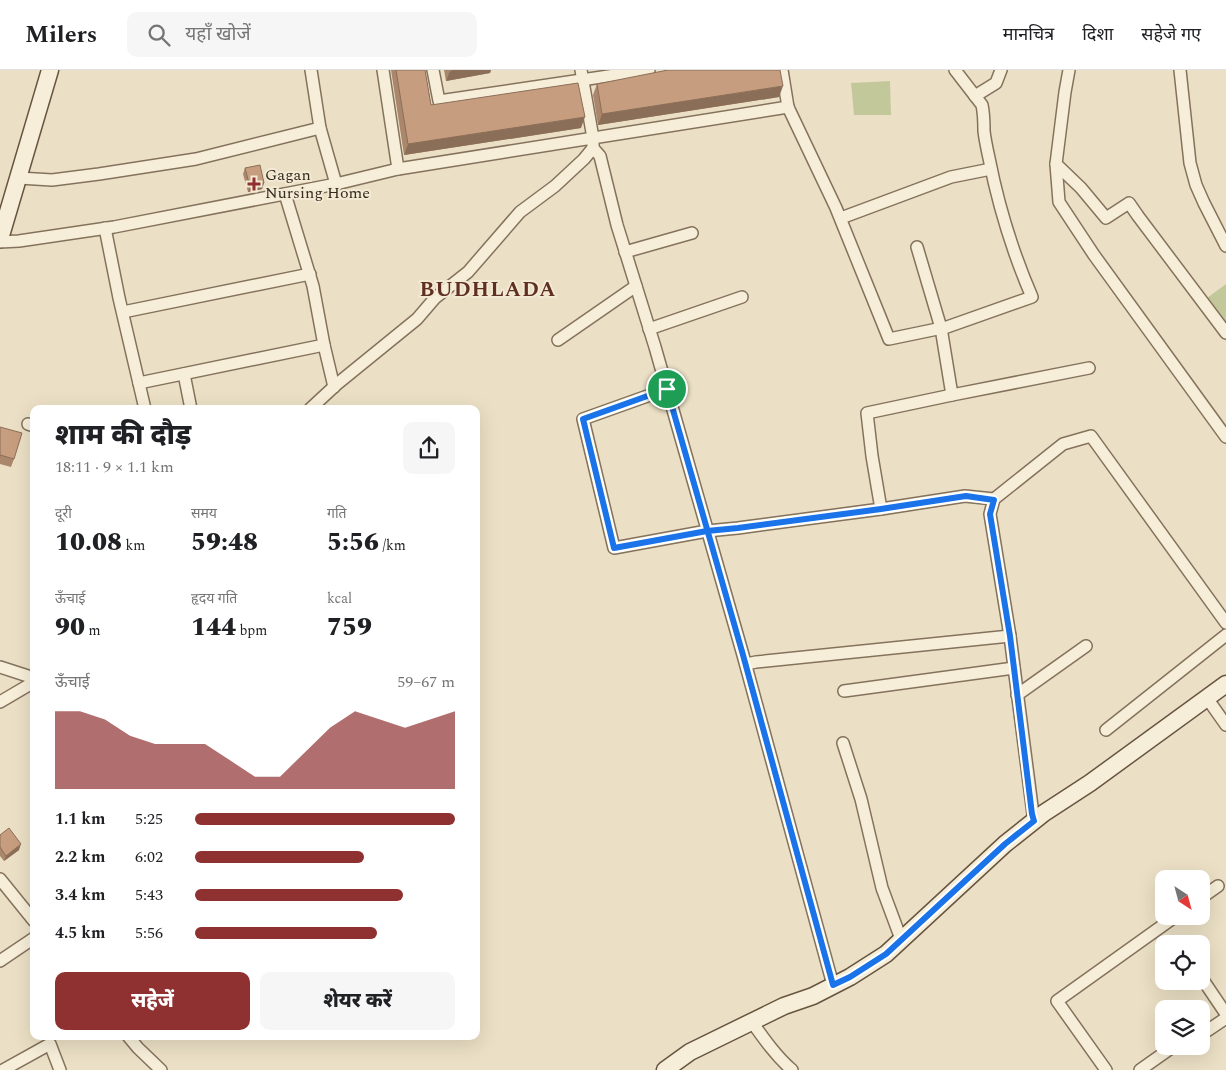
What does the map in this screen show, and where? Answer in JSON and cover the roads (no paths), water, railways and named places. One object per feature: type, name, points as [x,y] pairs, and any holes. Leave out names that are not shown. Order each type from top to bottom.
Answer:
[{"type":"street","points":[[50,70],[0,240],[18,242],[105,228],[336,184],[398,169],[593,142],[788,107]]},
{"type":"street","points":[[312,70],[320,128],[336,184]]},
{"type":"street","points":[[383,70],[398,169]]},
{"type":"street","points":[[433,70],[439,101],[582,75],[649,70]]},
{"type":"street","points":[[782,70],[788,107],[841,218],[889,339],[941,328],[1032,297],[1013,248],[991,169],[982,105],[955,70]]},
{"type":"street","points":[[976,96],[996,83],[1001,70]]},
{"type":"street","points":[[1069,70],[1056,164],[1058,202],[1094,256],[1226,437]]},
{"type":"street","points":[[1180,70],[1190,163],[1196,185],[1226,246]]},
{"type":"street","points":[[582,75],[593,142],[600,156],[617,225],[667,389],[746,664],[833,985]]},
{"type":"street","points":[[18,178],[52,180],[177,162],[320,128]]},
{"type":"street","points":[[314,405],[417,319],[436,298],[468,272],[520,212],[555,186],[584,159],[593,142]]},
{"type":"street","points":[[1056,164],[1081,188],[1106,218],[1129,203],[1226,333]]},
{"type":"street","points":[[841,218],[951,177],[991,169]]},
{"type":"street","points":[[285,194],[310,274],[334,387]]},
{"type":"street","points":[[105,228],[144,405]]},
{"type":"street","points":[[625,252],[692,233]]},
{"type":"street","points":[[917,247],[941,328],[952,395]]},
{"type":"street","points":[[123,312],[310,274]]},
{"type":"street","points":[[558,340],[636,286]]},
{"type":"street","points":[[649,329],[742,296]]},
{"type":"street","points":[[139,383],[324,346]]},
{"type":"street","points":[[881,509],[867,413],[1089,368]]},
{"type":"street","points":[[184,374],[190,405]]},
{"type":"street","points":[[667,389],[583,419],[614,548],[707,531],[966,496],[994,500]]},
{"type":"street","points":[[1034,821],[1010,636],[990,514],[994,500],[1063,444],[1091,436],[1226,623]]},
{"type":"street","points":[[1106,730],[1226,635]]},
{"type":"street","points":[[746,664],[1010,636]]},
{"type":"street","points":[[1017,695],[1086,646]]},
{"type":"street","points":[[0,667],[30,677]]},
{"type":"street","points":[[844,691],[1014,668]]},
{"type":"street","points":[[0,702],[30,684]]},
{"type":"street","points":[[665,1070],[690,1052],[784,1006],[813,996],[850,977],[886,954],[1005,844],[1034,821],[1090,783],[1226,684]]},
{"type":"street","points":[[1208,698],[1226,725]]},
{"type":"street","points":[[843,744],[861,799],[882,888],[901,939]]},
{"type":"street","points":[[0,879],[30,916]]},
{"type":"street","points":[[1210,892],[1218,886]]},
{"type":"street","points":[[1106,1070],[1057,1001],[1163,925]]},
{"type":"street","points":[[0,961],[30,941]]},
{"type":"street","points":[[1210,990],[1226,1014]]},
{"type":"street","points":[[1210,1029],[1226,1018]]},
{"type":"street","points":[[752,1022],[783,1063],[792,1070]]},
{"type":"street","points":[[131,1040],[161,1070]]},
{"type":"street","points":[[3,1070],[50,1044],[60,1070]]},
{"type":"street","points":[[1140,1070],[1161,1055]]},
{"type":"place","name":"Gagan Nursing Home","points":[[254,184]]},
{"type":"district","name":"BUDHLADA","points":[[488,290]]}]
